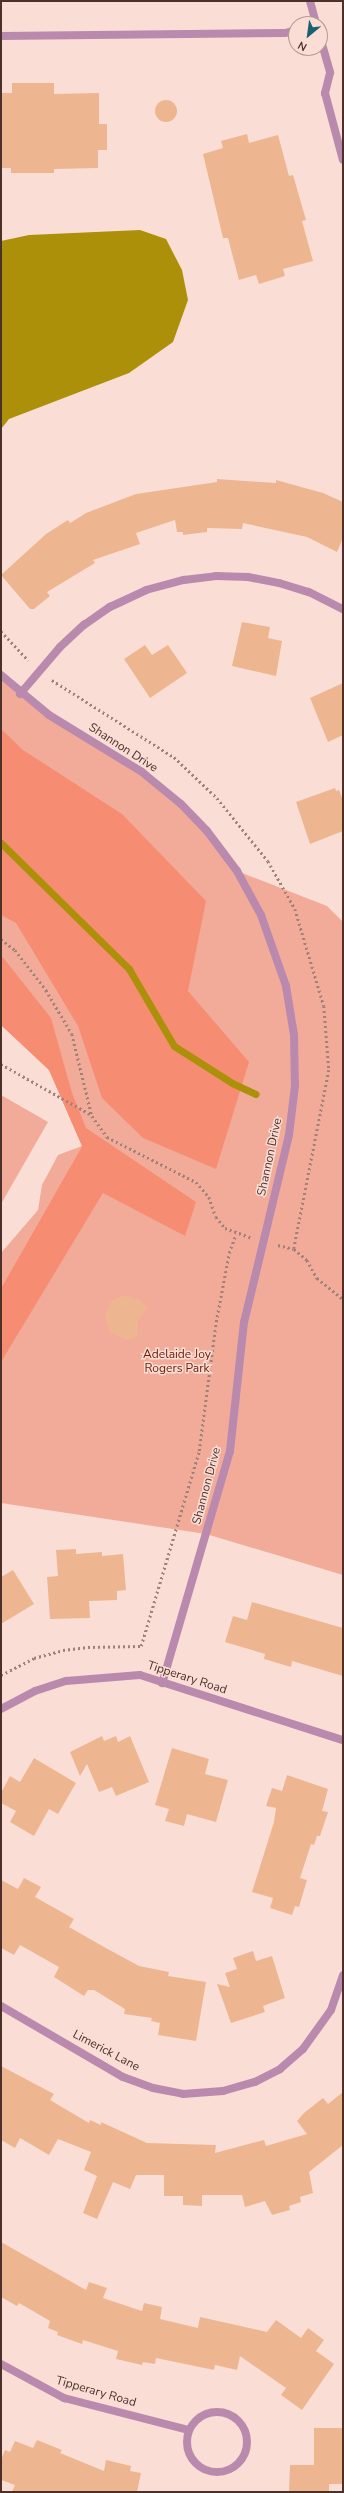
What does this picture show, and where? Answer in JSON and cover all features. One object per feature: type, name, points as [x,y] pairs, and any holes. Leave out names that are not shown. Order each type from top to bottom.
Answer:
[{"type":"street","points":[[310,1],[314,16]]},
{"type":"street","points":[[1,36],[288,32]]},
{"type":"street","points":[[325,56],[330,73],[325,93],[343,160]]},
{"type":"street","points":[[20,694],[60,647],[84,625],[110,607],[146,590],[184,580],[216,576],[248,577],[279,582],[309,592],[343,609]]},
{"type":"street","name":"Shannon Drive","points":[[1,675],[20,694],[49,715],[142,772],[181,804],[207,831],[237,871],[261,915],[286,986],[294,1036],[295,1086],[289,1135],[244,1322],[230,1451],[162,1683]]},
{"type":"street","name":"Tipperary Road","points":[[1,1709],[35,1691],[83,1678],[140,1676],[343,1740]]},
{"type":"street","name":"Limerick Lane","points":[[1,2006],[123,2077],[153,2088],[183,2094],[223,2091],[261,2079],[280,2069],[303,2049],[331,2010],[343,1975]]},
{"type":"street","name":"Tipperary Road","points":[[1,2364],[64,2398],[189,2430]]},
{"type":"street","points":[[214,2412],[226,2413],[243,2426],[248,2439],[247,2450],[242,2459],[230,2470],[215,2472],[205,2470],[191,2457],[187,2447],[189,2430],[195,2421],[204,2414],[214,2412]]},
{"type":"path","points":[[1,631],[40,670],[75,696],[174,757],[217,798],[268,861],[296,909],[324,1006],[329,1070],[294,1248],[307,1260],[317,1278],[343,1299]]},
{"type":"path","points":[[1,939],[15,950],[46,990],[72,1034],[92,1116],[107,1137],[196,1182],[209,1197],[216,1217],[225,1228],[236,1234],[229,1253],[216,1322],[199,1450],[141,1646],[88,1646],[63,1650],[34,1658],[1,1675]]},
{"type":"path","points":[[1,1064],[92,1116]]},
{"type":"green space","name":"Adelaide Joy Rogers Park","points":[[1,675],[20,694],[142,772],[181,804],[237,871],[327,906],[343,922],[343,1575],[206,1534],[1,1503],[1,1337],[82,1146],[49,1070],[1,1025]]},
{"type":"green space","points":[[1,1095],[48,1122],[1,1204]]},
{"type":"green space","points":[[82,1146],[1,1288],[1,1253],[38,1210],[42,1185],[58,1155]]},
{"type":"shaded area","points":[[140,230],[166,239],[182,270],[188,300],[173,342],[129,373],[9,419],[1,429],[1,241],[29,235]]},
{"type":"shaded area","points":[[1,729],[23,750],[122,814],[206,901],[188,991],[249,1062],[216,1169],[143,1138],[102,1098],[78,1026],[16,923],[1,915]]},
{"type":"shaded area","points":[[1,955],[51,1018],[72,1093],[86,1128],[196,1202],[185,1236],[103,1193],[1,1362],[1,1288],[82,1146],[49,1070],[1,1025]]},
{"type":"building","points":[[12,83],[54,83],[54,94],[99,93],[99,124],[107,124],[107,150],[98,150],[98,168],[54,169],[54,173],[11,173],[11,168],[1,168],[1,93],[12,93]]},
{"type":"building","points":[[166,100],[174,103],[177,111],[174,119],[166,122],[158,119],[155,111],[158,103]]},
{"type":"building","points":[[247,134],[249,143],[278,135],[289,176],[293,175],[306,220],[302,221],[313,261],[283,269],[285,276],[259,284],[256,275],[239,280],[228,238],[223,238],[203,154],[223,148],[221,141]]},
{"type":"building","points":[[217,479],[276,483],[276,480],[323,493],[343,502],[343,538],[337,552],[307,537],[243,523],[242,529],[207,528],[207,532],[183,535],[183,532],[177,532],[175,520],[136,533],[140,544],[93,560],[95,563],[47,592],[50,596],[34,609],[30,609],[1,575],[46,534],[68,520],[70,523],[86,513],[136,494],[217,482]]},
{"type":"building","points":[[242,622],[270,627],[268,638],[282,641],[276,676],[232,666]]},
{"type":"building","points":[[145,645],[152,655],[168,645],[187,673],[150,698],[124,659]]},
{"type":"building","points":[[343,683],[343,735],[328,742],[310,698]]},
{"type":"building","points":[[335,788],[336,791],[339,790],[343,800],[343,831],[310,844],[296,802]]},
{"type":"building","points":[[129,1296],[139,1300],[147,1308],[138,1321],[137,1337],[126,1340],[110,1332],[105,1316],[111,1302],[118,1297]]},
{"type":"building","points":[[76,1549],[76,1554],[102,1552],[102,1556],[123,1554],[126,1590],[117,1591],[117,1600],[89,1601],[90,1618],[50,1619],[47,1577],[58,1576],[56,1550]]},
{"type":"building","points":[[13,1570],[34,1604],[1,1624],[1,1577]]},
{"type":"building","points":[[252,1602],[343,1628],[343,1676],[292,1661],[291,1667],[264,1659],[265,1654],[225,1642],[233,1616],[247,1620]]},
{"type":"building","points":[[102,1736],[104,1741],[116,1736],[118,1742],[130,1736],[149,1782],[116,1796],[112,1787],[99,1792],[87,1764],[80,1776],[70,1752]]},
{"type":"building","points":[[172,1748],[209,1759],[205,1774],[228,1780],[216,1822],[187,1814],[184,1826],[165,1821],[169,1809],[155,1805]]},
{"type":"building","points":[[34,1758],[76,1783],[58,1814],[49,1809],[34,1836],[10,1822],[16,1811],[1,1803],[1,1793],[10,1776],[20,1782]]},
{"type":"building","points":[[287,1775],[328,1789],[322,1811],[328,1812],[320,1836],[317,1836],[314,1845],[311,1844],[300,1878],[307,1880],[299,1907],[295,1906],[292,1915],[270,1908],[273,1898],[252,1892],[274,1822],[276,1808],[266,1806],[272,1788],[282,1791]]},
{"type":"building","points":[[24,1878],[41,1887],[35,1897],[74,1919],[69,1927],[104,1947],[139,1966],[169,1972],[168,1976],[206,1982],[196,2041],[158,2035],[160,2023],[151,2021],[152,2018],[124,2014],[125,2009],[94,1990],[88,1990],[84,1996],[54,1977],[59,1967],[20,1945],[14,1955],[1,1948],[1,1880],[18,1889]]},
{"type":"building","points":[[253,1951],[256,1961],[272,1956],[285,1998],[263,2006],[265,2012],[231,2023],[217,1984],[230,1987],[225,1973],[237,1969],[233,1958]]},
{"type":"building","points":[[1,2066],[54,2094],[50,2100],[89,2123],[90,2120],[101,2125],[101,2122],[147,2143],[216,2145],[215,2153],[264,2140],[266,2146],[307,2134],[297,2121],[304,2113],[323,2098],[328,2104],[343,2092],[343,2145],[309,2172],[313,2193],[300,2197],[301,2202],[289,2206],[290,2210],[272,2215],[265,2201],[245,2207],[242,2195],[202,2195],[202,2206],[183,2205],[183,2196],[164,2196],[164,2175],[136,2175],[130,2189],[113,2182],[97,2219],[83,2213],[97,2176],[84,2170],[91,2152],[58,2139],[49,2155],[20,2138],[15,2148],[1,2140]]},
{"type":"building","points":[[1,2242],[86,2290],[89,2282],[107,2288],[103,2298],[142,2311],[144,2303],[162,2307],[160,2319],[198,2328],[200,2317],[267,2332],[276,2320],[301,2338],[308,2328],[324,2340],[316,2351],[334,2364],[302,2410],[281,2395],[286,2388],[240,2356],[237,2370],[215,2365],[214,2370],[156,2358],[155,2364],[143,2362],[142,2365],[116,2359],[118,2351],[83,2340],[82,2344],[57,2335],[58,2332],[48,2328],[50,2321],[19,2303],[17,2306],[1,2297]]},
{"type":"building","points":[[314,2428],[343,2428],[343,2484],[329,2484],[329,2492],[289,2492],[290,2465],[314,2465]]},
{"type":"building","points":[[37,2440],[62,2450],[60,2453],[104,2471],[106,2460],[131,2466],[130,2471],[141,2473],[137,2492],[12,2492],[15,2485],[1,2480],[1,2460],[5,2450],[10,2452],[15,2441],[33,2448]]},
{"type":"waterway","points":[[1,843],[129,969],[174,1046],[232,1083],[256,1094]]}]
